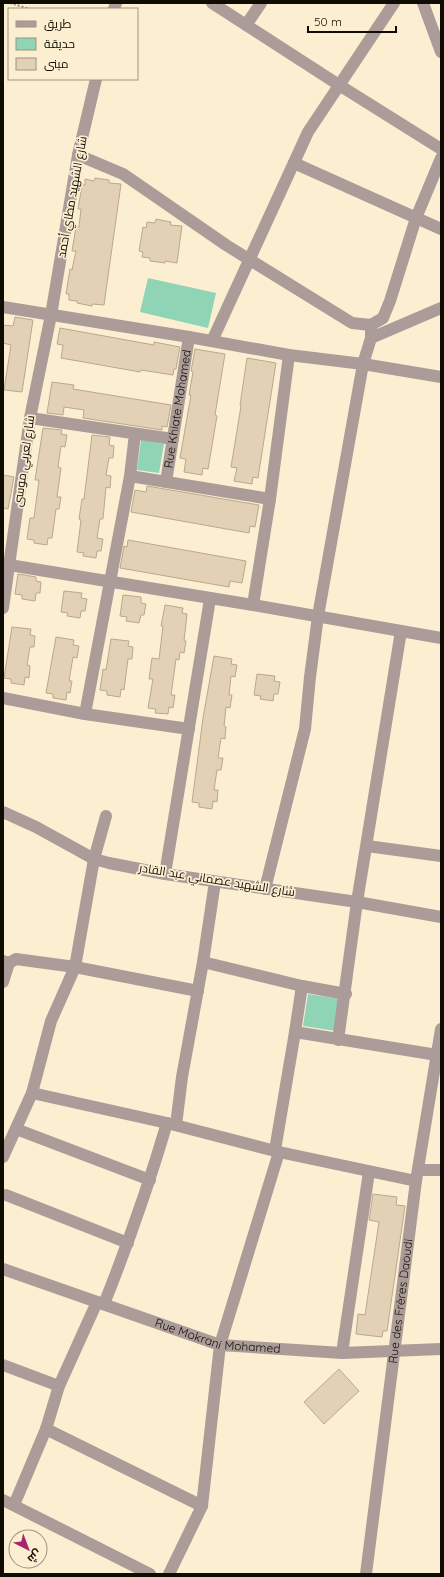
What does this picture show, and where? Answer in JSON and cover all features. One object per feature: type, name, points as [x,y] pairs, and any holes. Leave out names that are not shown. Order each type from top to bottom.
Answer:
[{"type":"street","points":[[212,3],[441,149]]},
{"type":"street","points":[[246,25],[261,3]]},
{"type":"street","points":[[212,341],[308,132],[394,3]]},
{"type":"street","points":[[423,3],[441,52]]},
{"type":"street","name":"شارع الشهيد مطاي أحمد","points":[[51,315],[78,155],[96,80]]},
{"type":"street","points":[[78,155],[123,174],[183,216],[249,259],[352,323],[371,325],[383,318],[390,301],[416,218],[441,158]]},
{"type":"street","points":[[294,163],[441,229]]},
{"type":"street","points":[[3,308],[189,337],[289,355],[363,364],[441,377]]},
{"type":"street","points":[[371,338],[441,308]]},
{"type":"street","name":"شارع لعربي موسى","points":[[3,608],[6,564],[30,418],[51,315]]},
{"type":"street","points":[[265,889],[305,729],[318,616],[363,364],[371,338],[371,325]]},
{"type":"street","name":"Rue Khiate Mohamed","points":[[166,482],[189,337]]},
{"type":"street","points":[[253,605],[270,499],[289,355]]},
{"type":"street","points":[[30,418],[173,439]]},
{"type":"street","points":[[85,714],[130,476],[135,434]]},
{"type":"street","points":[[130,476],[270,499]]},
{"type":"street","points":[[6,564],[441,638]]},
{"type":"street","points":[[165,874],[210,599]]},
{"type":"street","points":[[338,1040],[346,994],[357,902],[401,631]]},
{"type":"street","points":[[3,698],[85,714],[189,729]]},
{"type":"street","name":"شارع الشهيد عصماني عبد القادر","points":[[3,812],[36,827],[94,859],[165,874],[357,902],[441,917]]},
{"type":"street","points":[[3,1157],[32,1093],[51,1022],[75,967],[94,859],[106,816]]},
{"type":"street","points":[[367,846],[441,856]]},
{"type":"street","points":[[150,1574],[8,1502],[46,1429],[59,1386],[101,1303],[128,1243],[171,1124],[182,1077],[204,962],[214,882]]},
{"type":"street","points":[[3,982],[6,962],[16,959],[75,967],[198,991]]},
{"type":"street","points":[[204,962],[302,986],[346,994]]},
{"type":"street","points":[[169,1574],[202,1506],[220,1345],[277,1151],[302,986]]},
{"type":"street","name":"Rue des Frères Daoudi","points":[[366,1574],[417,1175],[441,1029]]},
{"type":"street","points":[[295,1032],[437,1055]]},
{"type":"street","points":[[32,1093],[171,1124],[277,1151],[369,1172],[417,1175],[441,1170]]},
{"type":"street","points":[[16,1128],[150,1180]]},
{"type":"street","points":[[342,1353],[369,1172]]},
{"type":"street","points":[[6,1195],[128,1243]]},
{"type":"street","name":"Rue Mokrani Mohamed","points":[[3,1269],[220,1345],[342,1353],[441,1349]]},
{"type":"street","points":[[3,1365],[59,1386]]},
{"type":"street","points":[[46,1429],[202,1506]]},
{"type":"path","points":[[10,3],[27,8]]},
{"type":"green space","points":[[148,278],[216,293],[208,328],[140,312]]},
{"type":"green space","points":[[141,440],[164,444],[159,473],[137,470]]},
{"type":"green space","points":[[308,994],[341,999],[336,1031],[303,1026]]},
{"type":"building","points":[[95,178],[109,180],[109,183],[121,184],[104,305],[92,304],[92,306],[69,300],[69,294],[66,294],[70,269],[72,270],[76,251],[72,251],[76,227],[79,227],[81,209],[78,209],[82,185],[85,185],[85,179],[94,181]]},
{"type":"building","points":[[156,219],[171,222],[170,225],[182,226],[177,263],[150,261],[150,258],[142,257],[143,252],[139,251],[143,227],[146,228],[147,222],[155,223]]},
{"type":"building","points":[[15,317],[33,320],[22,392],[4,390],[11,345],[3,343],[3,325],[13,326]]},
{"type":"building","points":[[60,328],[154,345],[154,342],[180,347],[176,369],[174,369],[173,375],[141,370],[140,372],[61,358],[63,345],[57,344]]},
{"type":"building","points":[[195,349],[225,354],[208,469],[203,468],[202,475],[184,472],[186,459],[180,458],[191,395],[189,395],[193,372],[191,371]]},
{"type":"building","points":[[247,358],[276,363],[258,478],[253,477],[252,484],[234,481],[237,468],[231,467]]},
{"type":"building","points":[[52,382],[74,385],[73,389],[171,405],[167,427],[162,426],[162,430],[83,418],[84,410],[64,407],[63,415],[47,413]]},
{"type":"building","points":[[43,428],[62,430],[61,434],[67,435],[65,447],[61,446],[58,467],[61,468],[57,497],[61,497],[59,509],[56,509],[52,538],[48,538],[47,545],[34,543],[34,540],[27,539],[30,518],[34,518],[39,480],[35,480]]},
{"type":"building","points":[[92,435],[110,437],[109,445],[114,446],[113,458],[109,458],[106,475],[111,476],[110,488],[106,487],[103,519],[100,519],[97,538],[103,539],[101,551],[97,551],[96,558],[83,556],[84,553],[77,552],[81,520],[79,519],[82,499],[84,499]]},
{"type":"building","points":[[3,475],[14,477],[8,509],[3,508]]},
{"type":"building","points":[[147,486],[259,505],[255,527],[250,526],[249,533],[131,512],[135,490],[146,492]]},
{"type":"building","points":[[128,540],[246,561],[242,583],[230,581],[229,587],[120,568],[124,546],[127,547]]},
{"type":"building","points":[[18,574],[36,577],[36,581],[41,582],[40,593],[36,593],[35,601],[22,599],[22,595],[15,594]]},
{"type":"building","points":[[64,591],[82,593],[81,598],[87,599],[85,611],[81,611],[80,618],[67,616],[68,613],[61,612]]},
{"type":"building","points":[[123,595],[141,597],[141,603],[146,604],[144,615],[141,615],[139,623],[126,621],[127,617],[120,616]]},
{"type":"building","points":[[165,605],[183,608],[182,613],[187,614],[184,653],[180,652],[179,660],[176,659],[171,695],[175,695],[173,708],[169,707],[168,714],[155,713],[156,709],[148,708],[153,679],[149,679],[152,658],[159,659],[163,626],[161,626]]},
{"type":"building","points":[[12,627],[31,629],[30,635],[35,636],[34,647],[30,647],[27,665],[30,666],[29,678],[25,677],[24,685],[11,683],[11,679],[4,678]]},
{"type":"building","points":[[56,637],[74,640],[73,645],[79,646],[77,658],[73,657],[69,681],[72,681],[70,693],[67,692],[66,700],[53,698],[53,694],[46,693]]},
{"type":"building","points":[[111,639],[129,641],[128,646],[133,647],[132,659],[128,659],[124,690],[121,689],[120,697],[107,695],[107,691],[100,690],[103,669],[106,670]]},
{"type":"building","points":[[214,656],[232,659],[231,664],[237,665],[235,677],[231,676],[229,695],[232,695],[230,708],[226,707],[224,726],[226,727],[225,739],[221,738],[218,758],[223,758],[221,770],[217,770],[214,790],[218,790],[217,802],[213,801],[212,809],[199,807],[199,803],[192,802],[203,718]]},
{"type":"building","points":[[257,674],[275,676],[274,681],[280,682],[278,694],[274,694],[273,701],[260,699],[261,696],[254,695]]},
{"type":"building","points":[[373,1194],[397,1197],[396,1205],[405,1206],[387,1331],[383,1331],[382,1337],[356,1334],[358,1314],[365,1315],[379,1222],[369,1220]]},
{"type":"building","points":[[339,1369],[359,1391],[324,1424],[304,1402]]}]
